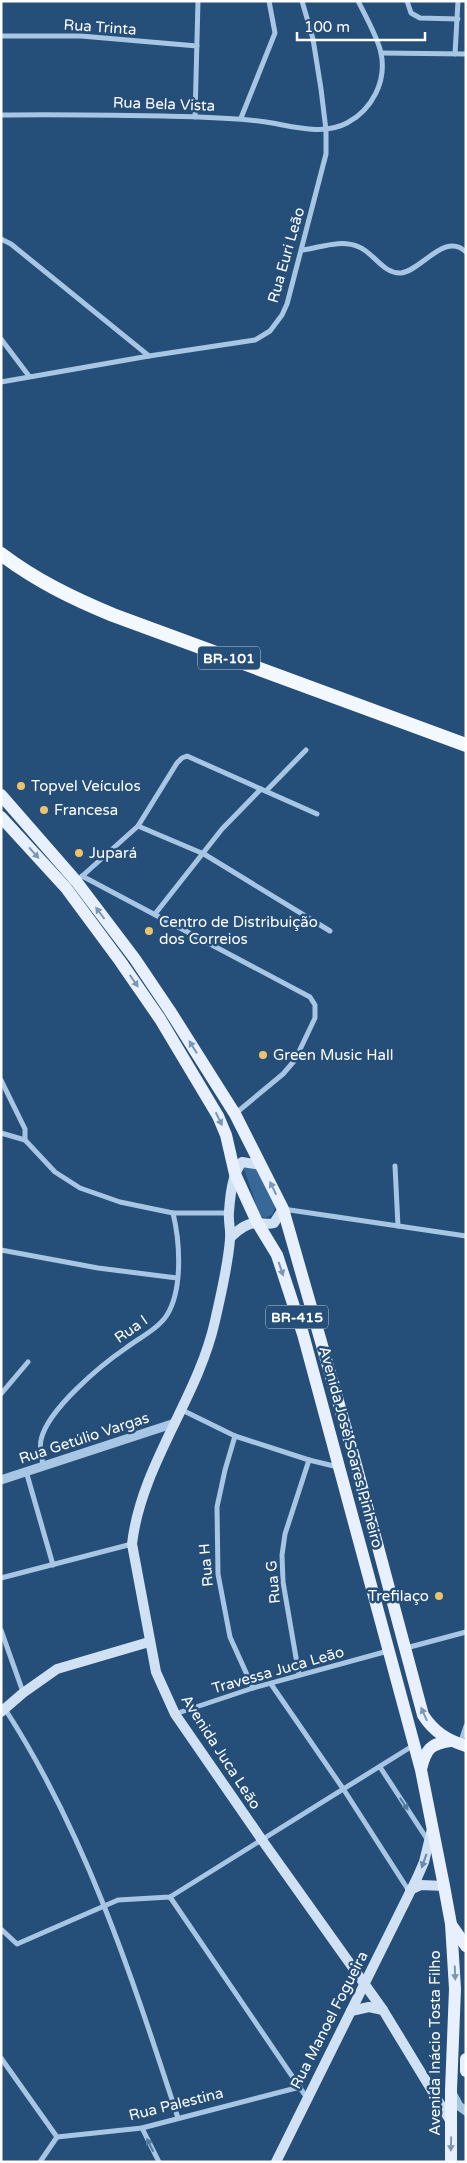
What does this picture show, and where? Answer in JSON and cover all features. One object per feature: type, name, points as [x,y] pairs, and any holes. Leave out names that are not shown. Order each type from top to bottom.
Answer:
[{"type":"highway","name":"BR-101","points":[[1,554],[61,593],[113,615],[466,745]]},
{"type":"main road","name":"Avenida José Soares Pinheiro","points":[[1,795],[79,879],[165,1003],[235,1114],[283,1209],[352,1450],[423,1715],[434,1729],[458,1744]]},
{"type":"main road","name":"Avenida José Soares Pinheiro","points":[[1,817],[66,888],[154,1011],[218,1116],[226,1135],[235,1174],[257,1222],[277,1256],[300,1326],[421,1770],[430,1836],[444,1886],[450,1924]]},
{"type":"main road","points":[[235,1174],[242,1162],[261,1165]]},
{"type":"main road","name":"Avenida Juca Leão","points":[[235,1174],[229,1213],[230,1237],[215,1323],[205,1356],[138,1511],[132,1544],[149,1642],[156,1672],[175,1714],[262,1840],[365,1983],[451,2122]]},
{"type":"main road","points":[[230,1237],[238,1229],[257,1222],[274,1223],[283,1209]]},
{"type":"main road","points":[[3,1710],[23,1693],[63,1666],[149,1642]]},
{"type":"main road","points":[[421,1770],[428,1749],[438,1743],[458,1744]]},
{"type":"main road","name":"Rua Manoel Fogueira","points":[[276,2162],[424,1862],[430,1836]]},
{"type":"main road","points":[[409,1891],[421,1885],[444,1886]]},
{"type":"main road","points":[[450,1924],[466,1946]]},
{"type":"main road","name":"Avenida Inácio Tosta Filho","points":[[450,1924],[455,1989],[450,2090],[450,2162]]},
{"type":"main road","points":[[350,2011],[368,2007],[383,2010]]},
{"type":"main road","points":[[466,2059],[466,2071]]},
{"type":"street","points":[[195,117],[198,1]]},
{"type":"street","points":[[241,118],[274,33],[274,22],[269,1]]},
{"type":"street","name":"Rua Euri Leão","points":[[1,382],[149,356],[256,340],[270,331],[282,316],[302,250],[326,154],[326,130],[313,39],[302,1]]},
{"type":"street","points":[[326,130],[347,123],[362,113],[374,100],[378,88],[382,70],[381,52],[358,1]]},
{"type":"street","points":[[407,1],[412,13],[420,18],[458,19]]},
{"type":"street","points":[[455,54],[458,1]]},
{"type":"street","name":"Rua Trinta","points":[[1,36],[81,36],[197,46]]},
{"type":"street","points":[[381,52],[466,54]]},
{"type":"street","name":"Rua Bela Vista","points":[[1,115],[85,114],[241,118],[326,130]]},
{"type":"street","points":[[1,239],[11,244],[149,356]]},
{"type":"street","points":[[302,250],[346,243],[360,247],[382,266],[400,273],[409,271],[443,248],[452,246],[463,249],[466,252]]},
{"type":"street","points":[[1,339],[29,376]]},
{"type":"street","points":[[154,914],[204,854],[222,829],[306,750]]},
{"type":"street","points":[[235,1114],[283,1074],[295,1060],[316,1018],[316,1005],[310,997],[154,914],[79,879],[138,826],[182,758],[187,756],[317,814]]},
{"type":"street","points":[[138,826],[204,854],[330,931]]},
{"type":"street","points":[[1,1080],[24,1129],[25,1140]]},
{"type":"street","points":[[1,1133],[25,1140],[55,1172],[80,1188],[120,1202],[173,1213],[229,1213]]},
{"type":"street","points":[[395,1166],[398,1226]]},
{"type":"street","points":[[283,1209],[466,1236]]},
{"type":"street","name":"Rua I","points":[[43,1466],[40,1446],[41,1438],[53,1415],[65,1401],[117,1354],[159,1325],[172,1305],[177,1278],[178,1249],[173,1213]]},
{"type":"street","points":[[1,1250],[98,1268],[177,1278]]},
{"type":"street","points":[[1,1394],[28,1362]]},
{"type":"street","points":[[182,1410],[235,1436],[310,1460],[339,1467]]},
{"type":"street","name":"Rua Getúlio Vargas","points":[[1,1480],[175,1423]]},
{"type":"street","name":"Rua H","points":[[235,1436],[217,1507],[218,1574],[230,1637],[253,1688]]},
{"type":"street","name":"Rua G","points":[[299,1675],[283,1582],[282,1563],[285,1534],[310,1460]]},
{"type":"street","points":[[26,1471],[53,1565]]},
{"type":"street","points":[[1,1578],[132,1544]]},
{"type":"street","points":[[1,1630],[23,1693]]},
{"type":"street","points":[[405,1648],[466,1632]]},
{"type":"street","name":"Travessa Juca Leão","points":[[175,1714],[253,1688],[389,1651]]},
{"type":"street","points":[[270,1684],[344,1790],[409,1891]]},
{"type":"street","points":[[3,1710],[44,1772],[104,1905],[141,2004],[178,2118]]},
{"type":"street","points":[[458,1744],[466,1726]]},
{"type":"street","points":[[1,1929],[16,1944],[118,1900],[170,1897],[414,1745]]},
{"type":"street","name":"Avenida José Soares Pinheiro","points":[[380,1767],[430,1836]]},
{"type":"street","points":[[170,1897],[307,2098]]},
{"type":"street","points":[[1,2058],[57,2137],[40,2162]]},
{"type":"street","name":"Rua Palestina","points":[[57,2137],[142,2128],[300,2086]]},
{"type":"street","points":[[436,2099],[444,2101],[450,2090]]},
{"type":"street","points":[[450,2090],[459,2106],[466,2111]]},
{"type":"street","points":[[142,2128],[159,2162]]},
{"type":"shaded area","points":[[246,1166],[256,1167],[276,1206],[272,1215],[265,1218],[260,1216],[244,1169]]},
{"type":"place","name":"Topvel Veículos","points":[[21,786]]},
{"type":"place","name":"Francesa","points":[[44,810]]},
{"type":"place","name":"Jupará","points":[[79,853]]},
{"type":"place","name":"Centro de Distribuição dos Correios","points":[[149,931]]},
{"type":"place","name":"Green Music Hall","points":[[263,1055]]},
{"type":"place","name":"Trefilaço","points":[[439,1596]]}]
